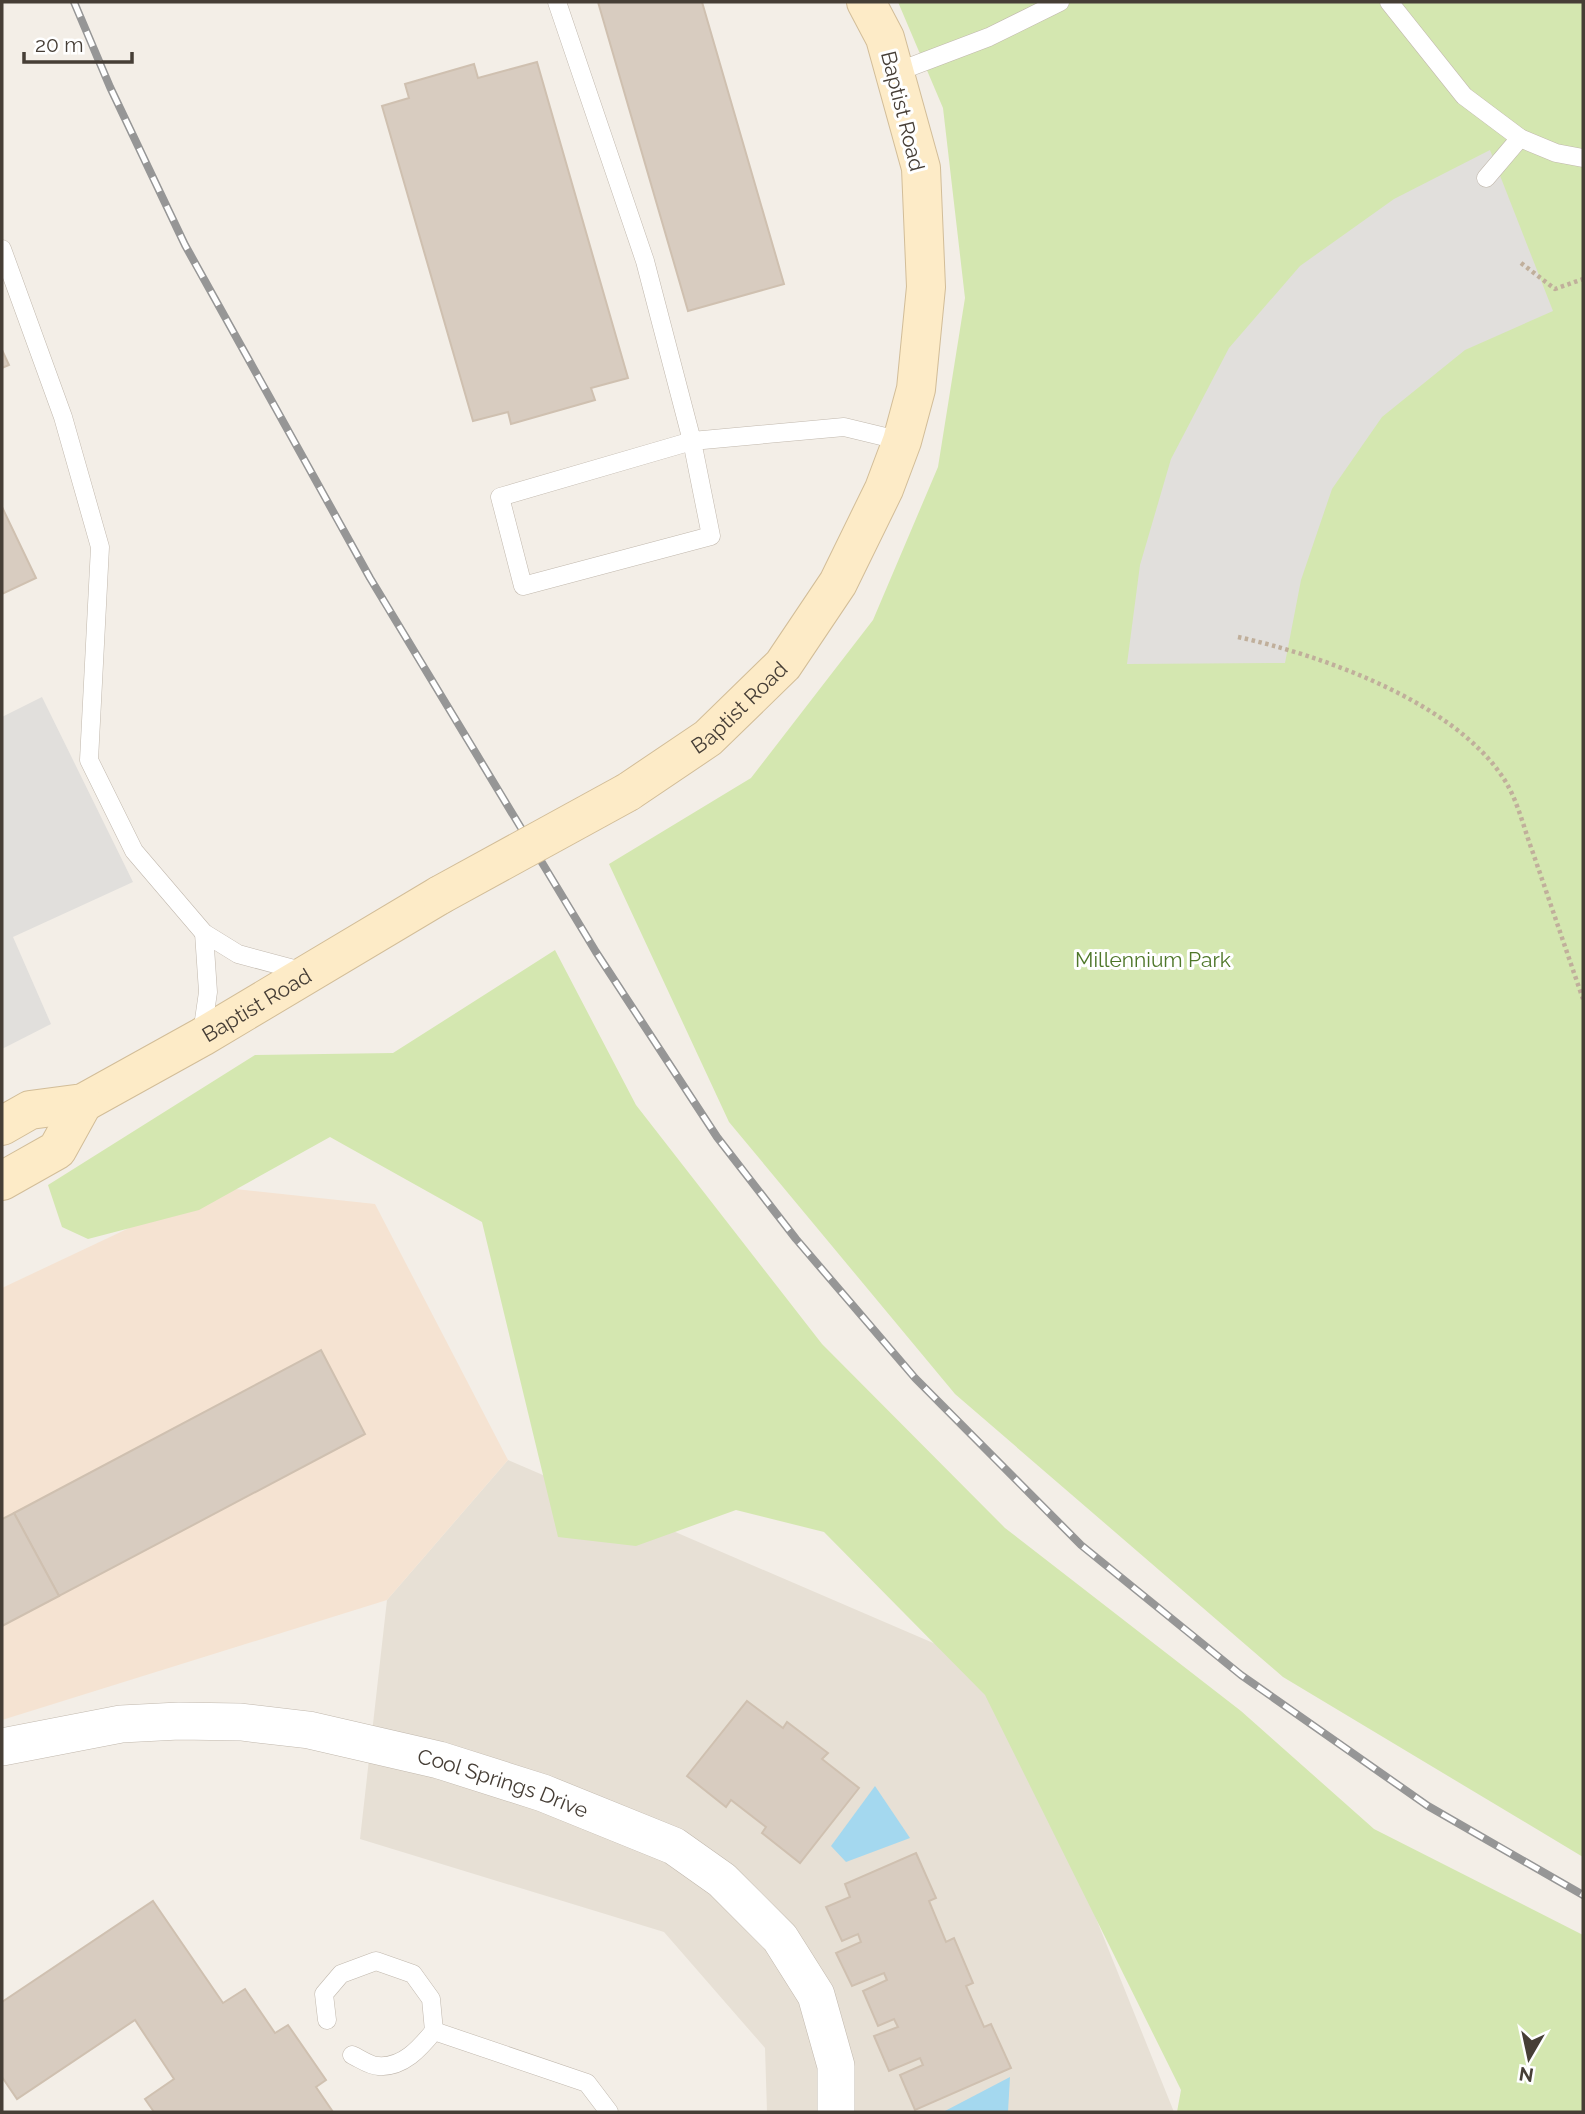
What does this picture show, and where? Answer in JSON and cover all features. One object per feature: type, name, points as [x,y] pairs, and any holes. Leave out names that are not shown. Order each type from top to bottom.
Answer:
[{"type":"main road","name":"Baptist Road","points":[[2,1126],[30,1110],[83,1103],[202,1037],[440,895],[628,792],[708,738],[783,665],[838,583],[884,489],[902,441],[916,389],[926,288],[921,169],[885,38],[866,2]]},
{"type":"main road","points":[[2,1181],[57,1150],[83,1103]]},
{"type":"street","name":"Cool Springs Drive","points":[[2,1747],[133,1723],[241,1723],[309,1730],[439,1760],[543,1793],[674,1846],[722,1880],[780,1938],[816,1995],[836,2066],[836,2112]]},
{"type":"lane","points":[[557,2],[645,261],[692,441],[711,536],[523,586],[500,497],[692,441],[844,427],[902,441]]},
{"type":"lane","points":[[894,73],[989,37],[1060,2]]},
{"type":"lane","points":[[1389,2],[1464,96],[1520,138],[1556,153],[1583,158]]},
{"type":"lane","points":[[1486,178],[1520,138]]},
{"type":"lane","points":[[2,249],[63,417],[100,547],[89,760],[134,851],[204,933],[238,954],[309,973]]},
{"type":"lane","points":[[202,1037],[208,992],[204,933]]},
{"type":"lane","points":[[327,2020],[324,1994],[341,1974],[376,1961],[413,1974],[431,1999],[434,2031],[419,2048],[400,2062],[377,2066],[352,2055]]},
{"type":"lane","points":[[434,2031],[587,2083],[609,2112]]},
{"type":"path","points":[[1521,263],[1555,289],[1583,279]]},
{"type":"path","points":[[1238,637],[1287,648],[1409,697],[1443,718],[1480,750],[1504,780],[1519,813],[1583,999]]},
{"type":"shaded area","points":[[1490,150],[1553,311],[1465,350],[1382,417],[1332,489],[1301,580],[1285,663],[1127,664],[1140,565],[1171,459],[1229,348],[1300,266],[1394,199]]},
{"type":"shaded area","points":[[42,697],[133,882],[13,937],[51,1024],[2,1049],[2,717]]},
{"type":"shaded area","points":[[216,1187],[375,1204],[508,1460],[387,1600],[2,1720],[2,1288]]},
{"type":"shaded area","points":[[508,1460],[996,1670],[1174,2112],[767,2112],[765,2048],[664,1932],[360,1839],[387,1600]]},
{"type":"green space","name":"Millennium Park","points":[[898,2],[1583,2],[1583,1857],[1283,1677],[955,1394],[729,1122],[609,864],[751,778],[873,620],[938,467],[965,298],[943,108]]},
{"type":"green space","points":[[555,950],[636,1105],[822,1344],[1005,1528],[1241,1711],[1374,1829],[1583,1935],[1583,2112],[1177,2112],[1181,2090],[985,1695],[824,1532],[736,1510],[636,1546],[558,1537],[482,1222],[330,1137],[199,1210],[88,1239],[62,1227],[48,1185],[255,1055],[393,1053]]},
{"type":"water","points":[[875,1786],[910,1838],[846,1862],[831,1846]]},
{"type":"water","points":[[1010,2077],[1008,2112],[943,2112]]},
{"type":"building","points":[[598,2],[702,2],[784,284],[688,311]]},
{"type":"building","points":[[537,62],[628,378],[591,388],[595,400],[511,424],[508,412],[473,421],[382,106],[409,98],[405,84],[474,64],[478,78]]},
{"type":"building","points":[[2,350],[9,365],[2,368]]},
{"type":"building","points":[[2,507],[36,578],[2,594]]},
{"type":"building","points":[[321,1350],[365,1434],[59,1596],[14,1513]]},
{"type":"building","points":[[14,1513],[59,1596],[2,1626],[2,1519]]},
{"type":"building","points":[[747,1701],[783,1728],[787,1722],[828,1753],[822,1759],[859,1788],[800,1863],[762,1833],[766,1827],[731,1800],[726,1807],[687,1776]]},
{"type":"building","points":[[916,1853],[936,1898],[929,1901],[946,1942],[954,1938],[973,1983],[966,1986],[984,2027],[991,2024],[1011,2068],[915,2110],[900,2075],[923,2065],[920,2058],[889,2071],[874,2036],[898,2027],[894,2019],[878,2026],[863,1991],[887,1980],[884,1973],[852,1986],[836,1953],[861,1942],[858,1934],[842,1941],[826,1907],[850,1897],[845,1884]]},
{"type":"building","points":[[153,1901],[223,2003],[245,1989],[275,2033],[288,2025],[326,2080],[316,2087],[333,2112],[154,2112],[145,2099],[174,2079],[135,2020],[17,2099],[2,2077],[2,2002]]},
{"type":"railway","points":[[74,2],[110,87],[185,245],[370,578],[596,952],[717,1137],[796,1239],[915,1378],[1081,1545],[1241,1675],[1428,1806],[1583,1895]]}]
